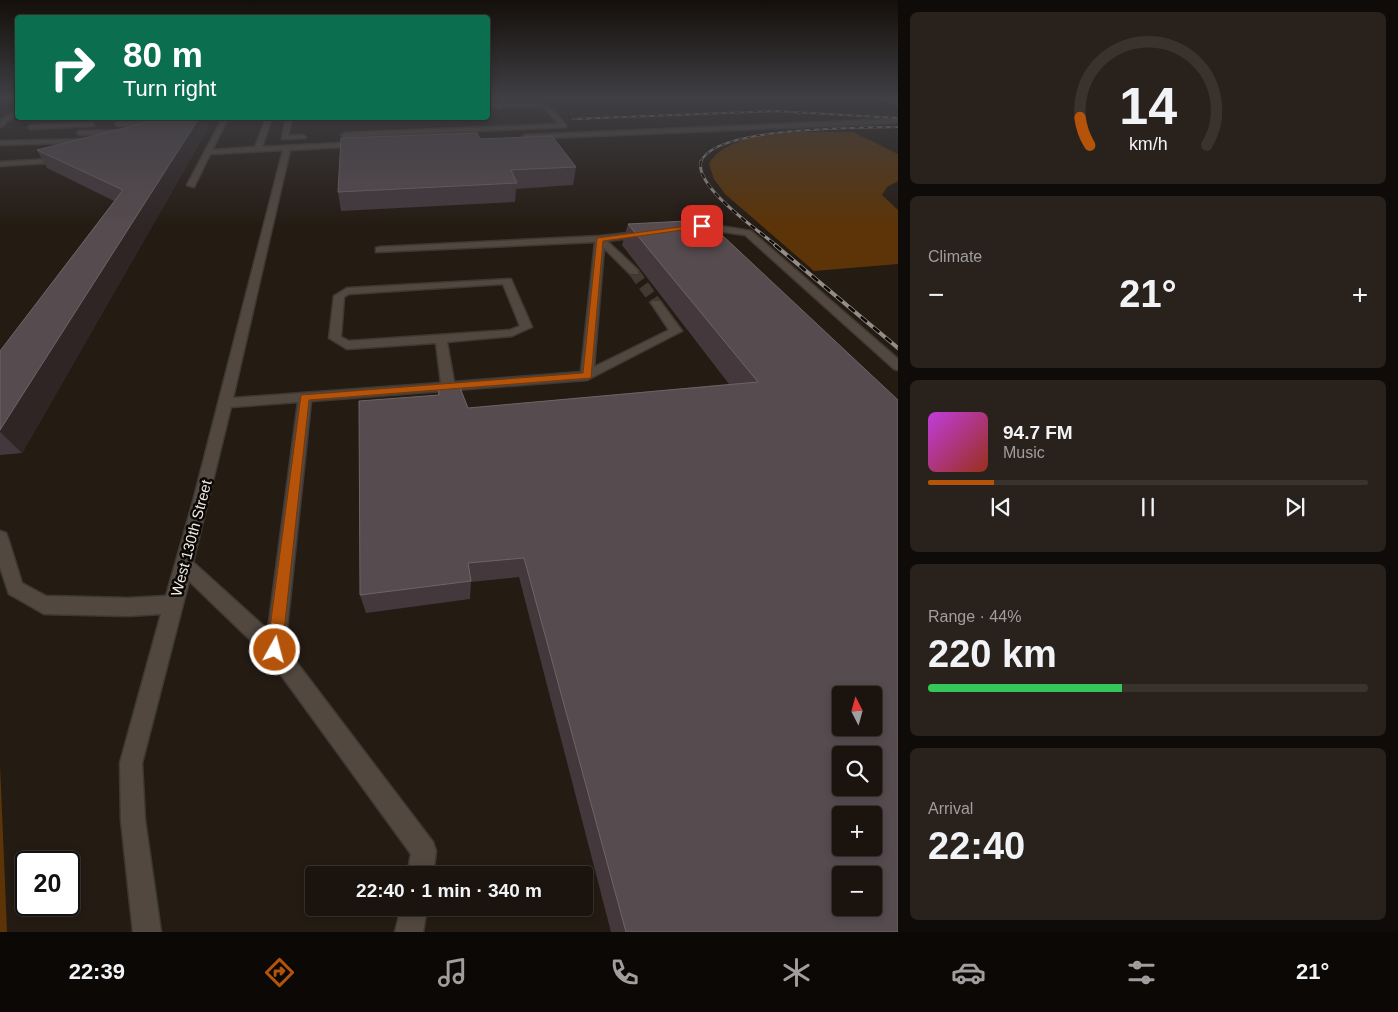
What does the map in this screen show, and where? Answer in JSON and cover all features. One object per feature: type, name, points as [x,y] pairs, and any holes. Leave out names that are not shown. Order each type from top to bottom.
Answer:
[{"type":"street","points":[[0,143],[67,140]]},
{"type":"street","points":[[191,185],[214,140]]},
{"type":"street","points":[[258,149],[261,140]]},
{"type":"street","points":[[346,140],[346,145]]},
{"type":"street","points":[[208,152],[370,144]]},
{"type":"street","points":[[0,150],[96,146]]},
{"type":"street","name":"West 130th Street","points":[[147,932],[133,820],[131,763],[184,565],[287,147]]},
{"type":"street","points":[[0,157],[68,156],[60,161],[0,164]]},
{"type":"street","points":[[684,228],[702,226],[748,233],[898,366]]},
{"type":"street","points":[[379,250],[600,239],[656,232]]},
{"type":"street","points":[[600,239],[634,272]]},
{"type":"street","points":[[588,376],[600,239]]},
{"type":"street","points":[[507,281],[526,327],[512,333],[441,339],[347,345],[336,338],[339,296],[347,291],[507,281]]},
{"type":"street","points":[[224,403],[588,376],[676,331],[656,303]]},
{"type":"street","points":[[441,339],[448,386]]},
{"type":"street","points":[[275,650],[305,397]]},
{"type":"street","points":[[0,538],[15,588],[44,605],[128,607],[173,604]]},
{"type":"street","points":[[184,565],[275,650],[424,851],[422,866]]},
{"type":"street","points":[[410,932],[413,916]]},
{"type":"shaded area","points":[[744,140],[870,140],[898,154],[898,181],[887,187],[882,195],[898,210],[898,264],[814,271],[725,194],[714,179],[709,164],[719,152],[734,143]]},
{"type":"shaded area","points":[[0,765],[1,787],[7,932],[0,932]]},
{"type":"building","points":[[75,140],[185,140],[0,430],[0,351],[123,190],[37,150]]},
{"type":"building","points":[[341,140],[555,140],[576,167],[511,170],[517,183],[338,192]]},
{"type":"building","points":[[706,220],[898,400],[898,932],[626,932],[524,558],[468,563],[471,581],[360,595],[359,401],[439,395],[438,386],[459,385],[468,408],[758,382],[628,224]]},
{"type":"tunnel","points":[[634,272],[656,303]]},
{"type":"railway","points":[[701,162],[711,150],[734,140]]},
{"type":"railway","points":[[701,162],[701,171],[707,183],[717,195],[777,246]]},
{"type":"railway","points":[[775,245],[898,348]]},
{"type":"route","points":[[275,650],[305,397],[588,376],[600,239],[702,226]]}]
